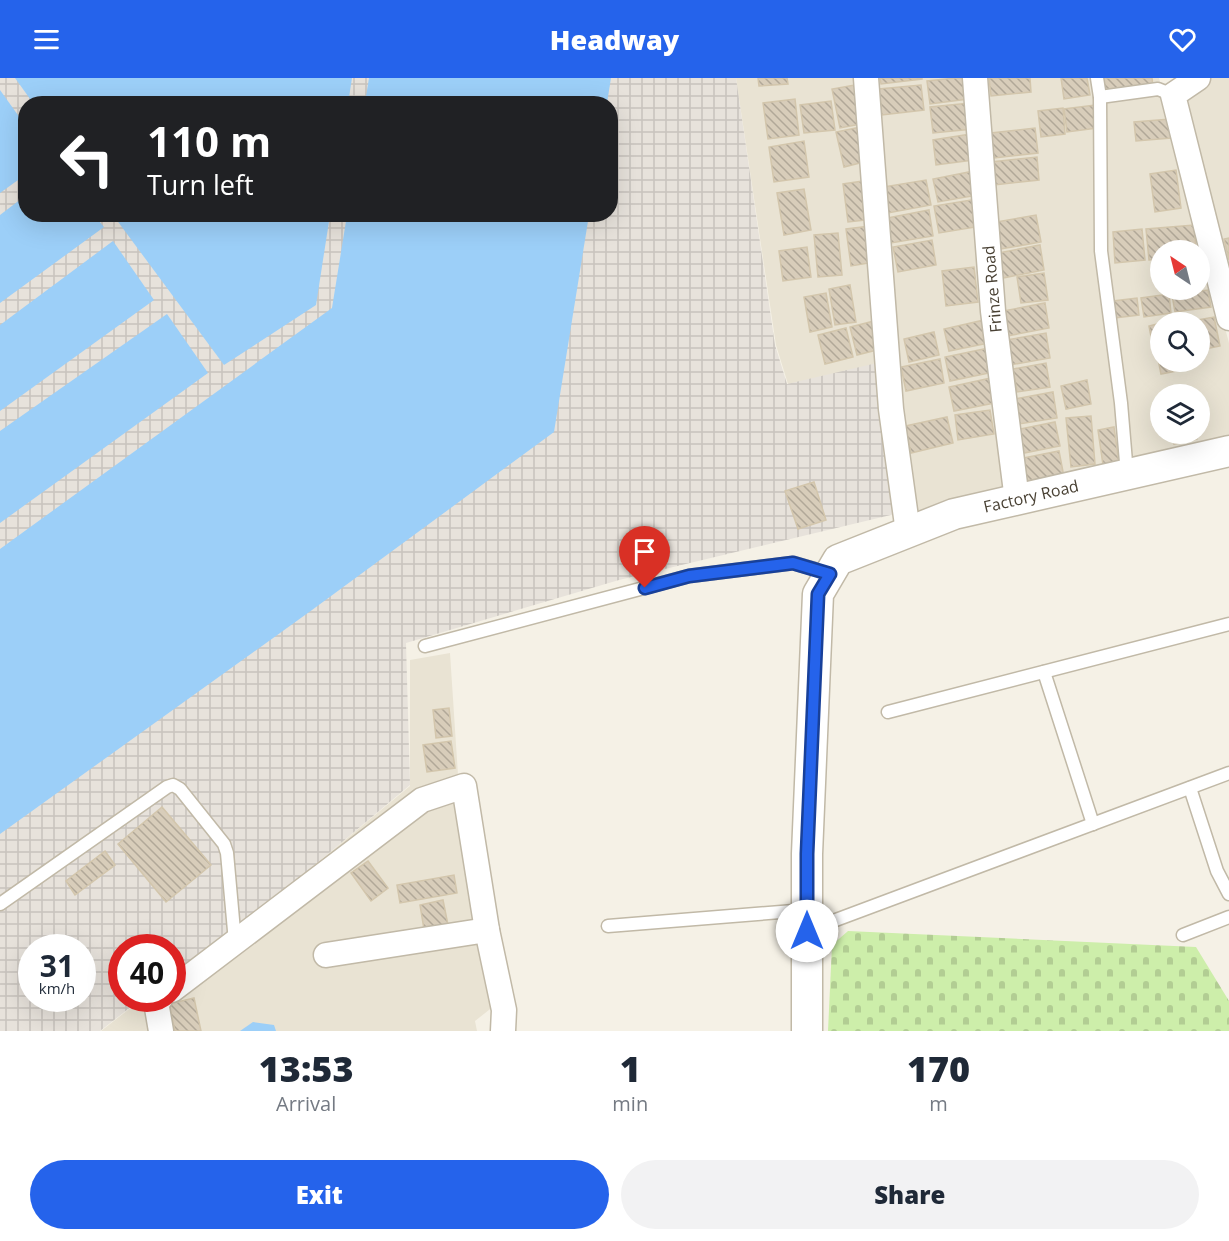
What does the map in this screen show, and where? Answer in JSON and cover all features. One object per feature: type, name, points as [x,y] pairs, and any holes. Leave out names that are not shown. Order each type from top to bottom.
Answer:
[{"type":"street","points":[[866,78],[891,409],[908,532]]},
{"type":"street","name":"Frinze Road","points":[[975,78],[993,311],[1017,500]]},
{"type":"street","points":[[1198,78],[1173,95],[1228,311]]},
{"type":"street","name":"Factory Road","points":[[834,567],[908,532],[954,514],[1229,451]]},
{"type":"street","points":[[807,1031],[807,854],[818,594],[834,567]]},
{"type":"street","points":[[186,979],[422,800],[464,786],[487,930],[504,1011],[503,1031]]},
{"type":"street","points":[[326,955],[487,930]]},
{"type":"street","points":[[157,1012],[160,1031]]},
{"type":"lane","points":[[1097,78],[1100,98],[1101,251],[1121,403],[1127,474]]},
{"type":"lane","points":[[1100,98],[1158,89],[1173,95]]},
{"type":"lane","points":[[425,646],[689,576],[793,563],[834,567]]},
{"type":"lane","points":[[888,712],[1229,624]]},
{"type":"lane","points":[[1044,672],[1093,825]]},
{"type":"lane","points":[[608,926],[807,920],[1093,825],[1229,773]]},
{"type":"lane","points":[[0,904],[167,786],[173,785],[180,789],[224,844],[227,853],[235,942]]},
{"type":"lane","points":[[1190,788],[1217,870],[1229,894]]},
{"type":"lane","points":[[1183,935],[1229,917]]},
{"type":"shaded area","points":[[0,78],[736,78],[775,345],[787,384],[877,363],[895,514],[619,580],[406,643],[410,785],[310,869],[186,965],[186,934],[108,934],[108,1012],[124,1012],[100,1031],[0,1031]]},
{"type":"shaded area","points":[[736,78],[1159,78],[1202,240],[1150,240],[1150,300],[1210,300],[1210,271],[1229,343],[1229,445],[912,515],[788,384],[776,345]]},
{"type":"shaded area","points":[[1211,78],[1229,78],[1229,275],[1183,97]]},
{"type":"shaded area","points":[[450,653],[459,790],[494,1006],[475,1021],[477,1031],[101,1031],[125,1012],[186,1012],[186,965],[310,869],[410,786],[410,660]]},
{"type":"green space","points":[[848,931],[1196,947],[1229,1001],[1229,1031],[828,1031],[832,945]]},
{"type":"water","points":[[15,78],[352,78],[349,96],[28,96]]},
{"type":"water","points":[[369,78],[611,78],[608,96],[366,96]]},
{"type":"water","points":[[0,90],[18,115],[18,180],[0,193]]},
{"type":"water","points":[[18,201],[18,222],[100,222],[104,227],[0,303],[0,215]]},
{"type":"water","points":[[118,222],[329,222],[316,305],[224,365]]},
{"type":"water","points":[[346,222],[588,222],[554,432],[312,610],[0,834],[0,549],[332,308]]},
{"type":"water","points":[[113,241],[154,300],[0,411],[0,325]]},
{"type":"water","points":[[167,314],[208,373],[0,523],[0,431]]},
{"type":"water","points":[[253,1022],[274,1025],[276,1031],[240,1031]]},
{"type":"building","points":[[758,78],[787,78],[788,84],[759,86]]},
{"type":"building","points":[[880,78],[922,78],[922,79],[881,84]]},
{"type":"building","points":[[965,78],[968,99],[930,104],[927,81]]},
{"type":"building","points":[[989,78],[1030,78],[1031,92],[991,96]]},
{"type":"building","points":[[1061,78],[1087,78],[1090,95],[1064,99]]},
{"type":"building","points":[[1101,78],[1152,78],[1153,86],[1103,92]]},
{"type":"building","points":[[860,84],[867,123],[840,128],[832,89]]},
{"type":"building","points":[[921,85],[924,110],[882,115],[879,89]]},
{"type":"building","points":[[795,99],[799,135],[768,139],[763,103]]},
{"type":"building","points":[[831,101],[835,130],[804,133],[800,105]]},
{"type":"building","points":[[970,103],[973,129],[933,133],[930,107]]},
{"type":"building","points":[[1095,105],[1097,128],[1067,132],[1064,109]]},
{"type":"building","points":[[1063,108],[1065,134],[1041,137],[1038,111]]},
{"type":"building","points":[[1170,119],[1171,138],[1136,141],[1134,122]]},
{"type":"building","points":[[861,127],[868,161],[844,167],[836,132]]},
{"type":"building","points":[[1035,128],[1038,153],[994,158],[991,133]]},
{"type":"building","points":[[970,134],[973,160],[936,165],[933,140]]},
{"type":"building","points":[[804,141],[809,177],[774,182],[769,147]]},
{"type":"building","points":[[1037,157],[1039,180],[994,185],[991,162]]},
{"type":"building","points":[[1176,170],[1181,208],[1155,212],[1150,174]]},
{"type":"building","points":[[974,171],[978,195],[938,202],[933,179]]},
{"type":"building","points":[[869,180],[874,219],[848,222],[843,184]]},
{"type":"building","points":[[926,180],[931,205],[888,213],[883,187]]},
{"type":"building","points":[[804,189],[811,230],[784,235],[777,193]]},
{"type":"building","points":[[977,199],[982,226],[939,233],[934,206]]},
{"type":"building","points":[[929,210],[933,236],[891,243],[887,218]]},
{"type":"building","points":[[1036,215],[1041,242],[1001,249],[996,222]]},
{"type":"building","points":[[1194,225],[1195,240],[1150,240],[1149,260],[1146,229]]},
{"type":"building","points":[[870,226],[875,262],[851,266],[846,229]]},
{"type":"building","points":[[1142,229],[1145,260],[1115,263],[1113,232]]},
{"type":"building","points":[[838,233],[842,275],[818,277],[814,235]]},
{"type":"building","points":[[1229,238],[1229,260],[1224,239]]},
{"type":"building","points":[[932,240],[936,265],[898,272],[893,247]]},
{"type":"building","points":[[1040,245],[1044,270],[1003,278],[998,253]]},
{"type":"building","points":[[807,247],[811,277],[783,281],[779,251]]},
{"type":"building","points":[[974,267],[978,302],[946,306],[942,271]]},
{"type":"building","points":[[1044,273],[1048,300],[1021,303],[1017,277]]},
{"type":"building","points":[[850,285],[856,322],[835,325],[829,289]]},
{"type":"building","points":[[826,293],[832,327],[810,332],[804,297]]},
{"type":"building","points":[[1150,297],[1150,300],[1170,300],[1171,312],[1150,312],[1150,316],[1144,317],[1141,298]]},
{"type":"building","points":[[1137,298],[1139,315],[1115,318],[1113,301]]},
{"type":"building","points":[[1173,300],[1210,300],[1211,307],[1175,312]]},
{"type":"building","points":[[1045,303],[1049,328],[1007,336],[1003,311]]},
{"type":"building","points":[[1214,317],[1220,346],[1210,348],[1210,318]]},
{"type":"building","points":[[878,320],[885,348],[857,355],[850,327]]},
{"type":"building","points":[[984,320],[989,343],[949,351],[944,329]]},
{"type":"building","points":[[846,328],[853,357],[825,364],[818,335]]},
{"type":"building","points":[[934,332],[939,355],[909,362],[904,339]]},
{"type":"building","points":[[1046,333],[1050,358],[1010,365],[1006,340]]},
{"type":"building","points":[[989,348],[994,372],[950,381],[945,357]]},
{"type":"building","points":[[940,359],[944,383],[906,391],[901,367]]},
{"type":"building","points":[[1046,363],[1050,387],[1017,392],[1013,369]]},
{"type":"building","points":[[991,378],[995,403],[954,411],[949,387]]},
{"type":"building","points":[[1087,380],[1091,404],[1066,409],[1061,386]]},
{"type":"building","points":[[1053,392],[1057,418],[1019,424],[1015,399]]},
{"type":"building","points":[[990,410],[994,434],[958,440],[955,415]]},
{"type":"building","points":[[1091,416],[1095,464],[1071,467],[1066,418]]},
{"type":"building","points":[[947,417],[953,443],[911,453],[905,426]]},
{"type":"building","points":[[1055,422],[1060,446],[1024,453],[1020,429]]},
{"type":"building","points":[[1114,427],[1119,463],[1103,465],[1098,430]]},
{"type":"building","points":[[1059,451],[1064,477],[1024,485],[1018,459]]},
{"type":"building","points":[[814,482],[826,520],[798,529],[785,491]]},
{"type":"building","points":[[449,708],[452,736],[436,738],[433,710]]},
{"type":"building","points":[[451,741],[455,768],[427,772],[423,745]]},
{"type":"building","points":[[162,807],[211,865],[166,902],[118,844]]},
{"type":"building","points":[[105,851],[115,865],[75,895],[66,881]]},
{"type":"building","points":[[368,861],[388,888],[371,901],[351,873]]},
{"type":"building","points":[[454,875],[457,893],[400,903],[397,885]]},
{"type":"building","points":[[443,900],[449,930],[425,935],[420,905]]},
{"type":"building","points":[[194,998],[201,1031],[175,1031],[171,1012],[186,1012],[186,1000]]},
{"type":"route","points":[[645,588],[689,576],[793,563],[830,574],[818,594],[807,854],[807,931]]}]
